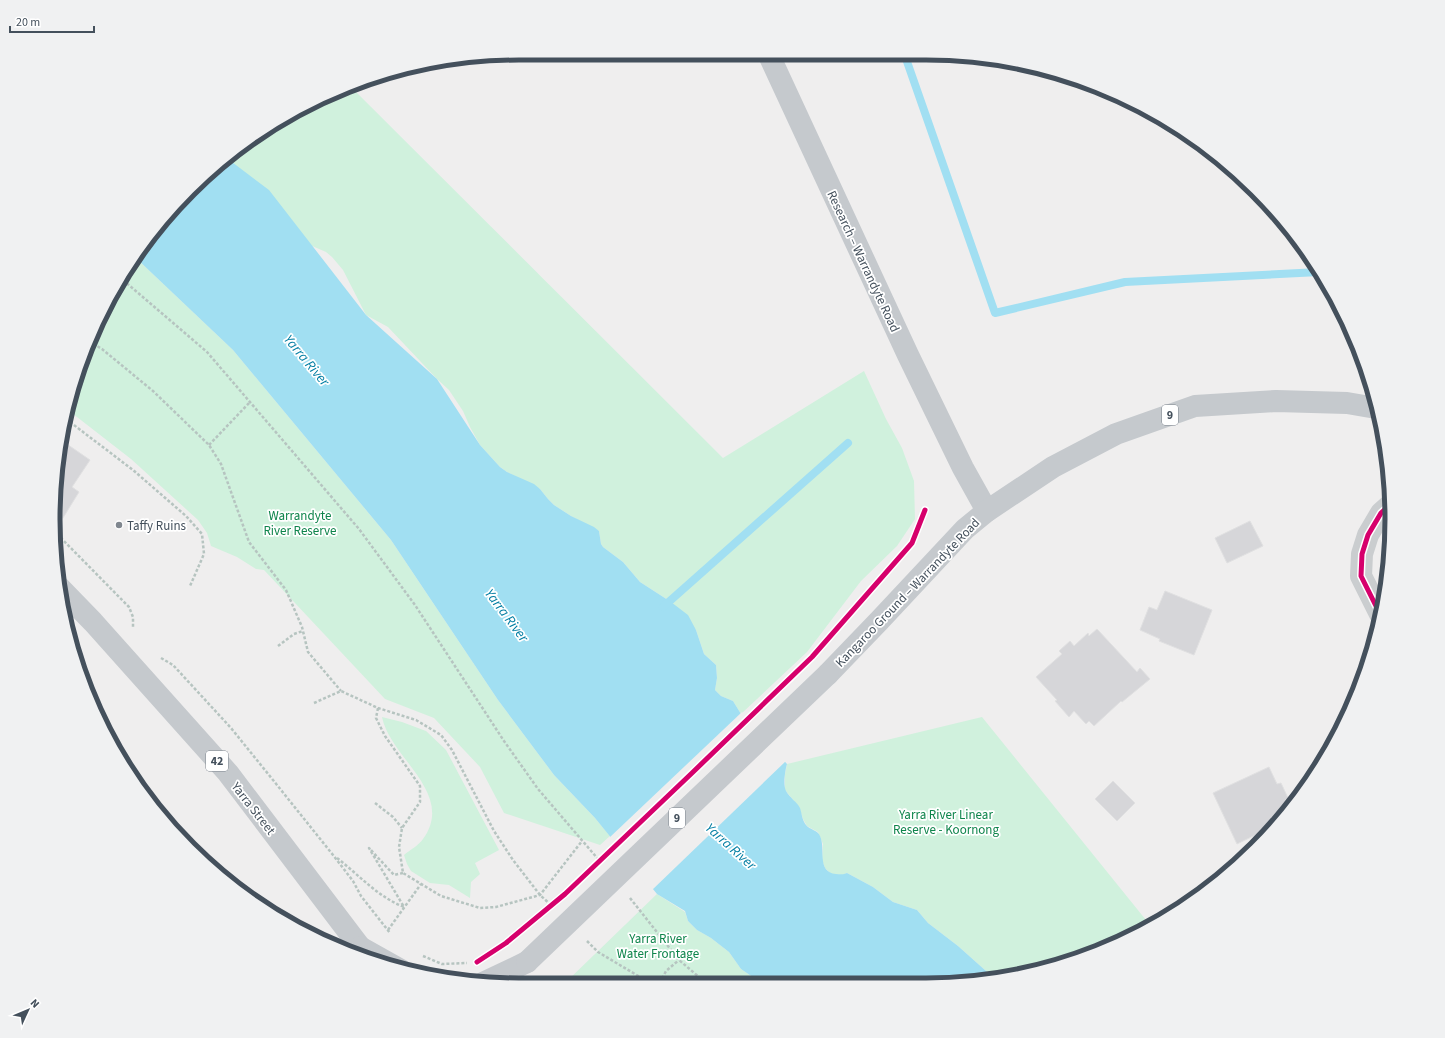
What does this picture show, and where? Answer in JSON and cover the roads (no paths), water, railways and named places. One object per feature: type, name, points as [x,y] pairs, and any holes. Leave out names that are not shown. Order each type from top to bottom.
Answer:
[{"type":"main road","name":"Research – Warrandyte Road","points":[[771,60],[904,348],[963,468],[987,511]]},
{"type":"main road","name":"Kangaroo Ground – Warrandyte Road","points":[[495,977],[527,962],[828,674],[960,534],[987,511],[1053,467],[1116,434],[1195,406],[1276,401],[1347,403],[1371,407]]},
{"type":"main road","name":"Yarra Street","points":[[67,595],[93,622],[228,773],[359,949]]},
{"type":"main road","name":"Kangaroo Ground – Warrandyte Road","points":[[522,978],[527,962]]},
{"type":"street","points":[[1376,607],[1361,576],[1362,554],[1368,534],[1385,510]]},
{"type":"water","name":"Yarra River","points":[[232,162],[269,190],[366,315],[437,379],[480,445],[500,467],[507,472],[534,484],[554,505],[571,516],[594,527],[599,531],[601,544],[603,547],[623,562],[640,582],[688,615],[696,630],[704,654],[716,665],[717,678],[715,690],[721,696],[733,701],[741,714],[787,764],[784,782],[786,791],[800,808],[806,825],[819,834],[822,841],[823,859],[826,869],[836,874],[847,873],[873,887],[893,902],[917,910],[928,923],[958,946],[989,974],[926,978],[754,978],[741,969],[729,952],[711,938],[697,930],[688,921],[685,911],[657,894],[595,818],[554,775],[498,700],[391,540],[233,350],[139,261],[174,216],[194,194]]},
{"type":"waterway","points":[[906,60],[995,313],[1125,282],[1313,272]]},
{"type":"waterway","points":[[663,607],[848,443]]},
{"type":"place","name":"Taffy Ruins","points":[[119,525]]},
{"type":"park label","name":"Warrandyte River Reserve","points":[[300,522]]},
{"type":"park label","name":"Yarra River Linear Reserve - Koornong","points":[[946,822]]},
{"type":"park label","name":"Yarra River Water Frontage","points":[[658,946]]}]
